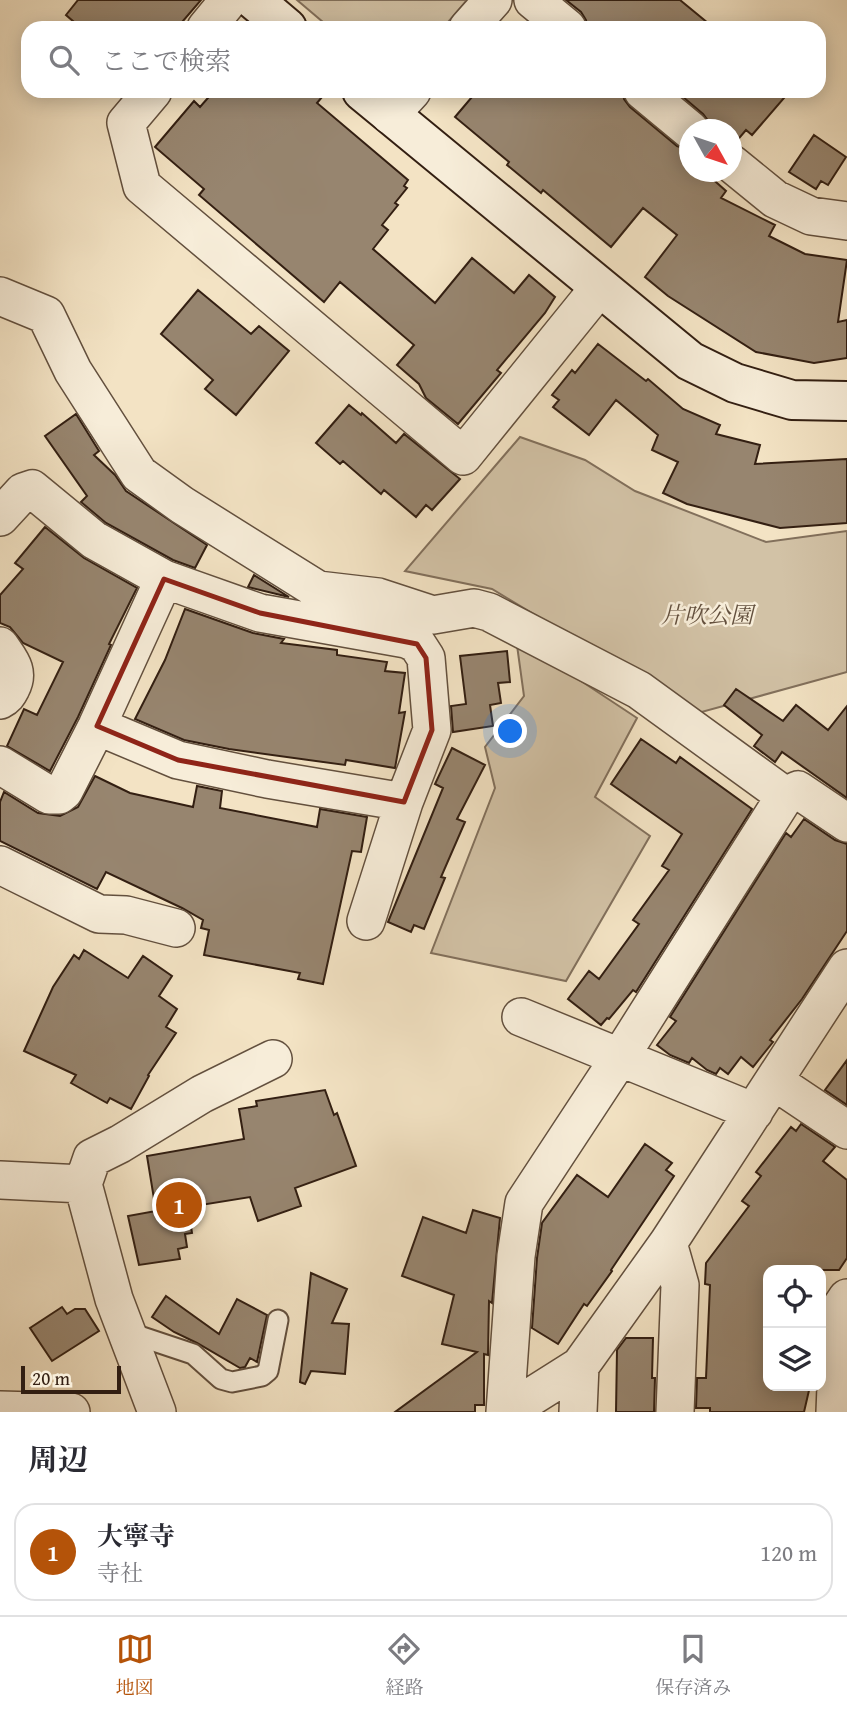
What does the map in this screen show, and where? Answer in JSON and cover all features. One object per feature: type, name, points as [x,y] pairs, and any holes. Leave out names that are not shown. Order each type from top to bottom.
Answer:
[{"type":"street","points":[[212,21],[229,0]]},
{"type":"street","points":[[254,0],[279,21]]},
{"type":"street","points":[[474,21],[493,0]]},
{"type":"street","points":[[533,0],[558,21]]},
{"type":"street","points":[[147,98],[126,123],[142,186],[463,456],[599,288]]},
{"type":"street","points":[[651,98],[679,121]]},
{"type":"street","points":[[388,99],[599,288],[690,361],[735,383],[792,400],[847,401]]},
{"type":"street","points":[[742,172],[775,200],[811,216],[847,221]]},
{"type":"street","points":[[0,296],[46,315],[73,371],[139,474],[182,505],[318,590],[378,597],[433,615],[474,608],[489,612],[639,690],[785,796]]},
{"type":"street","points":[[0,517],[23,492],[32,489],[94,540],[164,579],[260,612],[407,639],[422,649],[426,658],[432,730],[404,802],[366,921]]},
{"type":"street","points":[[0,765],[49,795],[59,795],[97,726],[164,579]]},
{"type":"street","points":[[422,649],[433,615]]},
{"type":"street","points":[[0,646],[15,669],[16,676],[0,701]]},
{"type":"street","points":[[97,726],[178,760],[267,779],[404,802]]},
{"type":"street","points":[[506,1412],[516,1256],[524,1203],[620,1058],[785,796],[798,790],[847,823]]},
{"type":"street","points":[[0,865],[99,914],[126,915],[176,928]]},
{"type":"street","points":[[506,1412],[580,1366],[668,1243],[847,968]]},
{"type":"street","points":[[521,1017],[754,1112]]},
{"type":"street","points":[[157,1412],[114,1299],[83,1184],[92,1158],[202,1094],[273,1059]]},
{"type":"street","points":[[774,1081],[847,1130]]},
{"type":"street","points":[[0,1180],[59,1185],[83,1184]]},
{"type":"street","points":[[668,1243],[680,1285],[675,1412]]},
{"type":"street","points":[[835,1412],[839,1310],[847,1298]]},
{"type":"street","points":[[578,1412],[580,1366]]},
{"type":"street","points":[[0,1410],[71,1412]]},
{"type":"lane","points":[[127,1332],[193,1354],[221,1379],[232,1382],[262,1376],[268,1371],[278,1320]]},
{"type":"highlighted area","points":[[164,579],[260,613],[417,644],[426,658],[432,730],[404,802],[178,760],[97,726]]},
{"type":"green space","points":[[297,0],[467,0],[449,21],[322,21]]},
{"type":"green space","name":"片吹公園","points":[[520,437],[585,460],[635,491],[766,542],[847,531],[847,672],[698,713],[492,589],[405,571]]},
{"type":"green space","points":[[516,638],[637,718],[595,797],[650,836],[566,981],[431,953],[495,788],[485,747],[524,696]]},
{"type":"building","points":[[78,0],[201,0],[183,21],[73,21],[66,15]]},
{"type":"building","points":[[566,0],[680,0],[706,21],[586,21],[581,12]]},
{"type":"building","points":[[208,98],[321,98],[317,103],[408,180],[404,186],[407,188],[395,203],[398,205],[382,225],[388,230],[373,249],[435,303],[472,258],[514,293],[529,275],[555,297],[545,313],[497,370],[501,373],[458,424],[426,398],[419,384],[397,365],[414,345],[340,282],[324,302],[199,195],[204,189],[155,147],[194,101],[200,107]]},
{"type":"building","points":[[471,98],[624,98],[630,107],[679,147],[679,182],[716,182],[726,191],[721,198],[775,225],[769,236],[805,254],[847,260],[838,322],[847,320],[847,358],[814,363],[756,352],[668,296],[645,277],[677,235],[643,208],[611,247],[543,190],[541,193],[507,165],[509,162],[455,117]]},
{"type":"building","points":[[684,98],[784,98],[752,135],[746,130],[742,135],[742,119],[707,119]]},
{"type":"building","points":[[814,135],[846,157],[828,185],[821,181],[816,189],[789,172]]},
{"type":"building","points":[[198,290],[251,334],[259,326],[289,351],[236,415],[205,389],[213,380],[161,334]]},
{"type":"building","points":[[598,344],[646,381],[648,379],[683,409],[720,425],[716,434],[760,445],[755,464],[847,459],[847,523],[780,528],[687,504],[663,493],[678,462],[652,450],[658,435],[616,400],[589,435],[553,407],[559,400],[552,395],[572,370],[575,373]]},
{"type":"building","points":[[349,405],[396,443],[404,434],[460,479],[432,510],[426,505],[416,517],[384,490],[381,494],[343,461],[340,464],[316,443]]},
{"type":"building","points":[[76,414],[99,451],[94,455],[115,475],[126,491],[207,545],[195,568],[173,560],[106,523],[81,502],[87,496],[45,436]]},
{"type":"building","points":[[45,527],[84,558],[137,588],[109,644],[111,645],[78,717],[50,771],[7,746],[24,709],[37,715],[63,662],[23,643],[10,627],[0,623],[0,595],[23,569],[15,563]]},
{"type":"building","points":[[254,575],[289,597],[248,587]]},
{"type":"building","points":[[185,609],[253,633],[284,639],[281,643],[337,650],[337,655],[387,662],[385,671],[405,673],[399,713],[405,712],[395,768],[346,760],[345,765],[229,749],[184,740],[135,719],[165,660]]},
{"type":"building","points":[[507,651],[510,682],[498,683],[501,703],[490,705],[493,726],[453,732],[451,706],[466,704],[460,656]]},
{"type":"building","points":[[736,689],[783,721],[796,705],[828,730],[847,706],[847,798],[782,752],[775,762],[754,746],[762,735],[724,705]]},
{"type":"building","points":[[641,739],[676,763],[680,757],[752,809],[636,992],[633,990],[601,1025],[568,999],[589,971],[599,979],[639,924],[633,920],[669,870],[662,866],[682,834],[611,784]]},
{"type":"building","points":[[452,748],[485,765],[457,819],[465,822],[441,877],[445,878],[424,929],[414,925],[411,932],[388,922],[443,788],[435,784]]},
{"type":"building","points":[[95,776],[130,793],[193,807],[197,786],[222,791],[220,808],[317,827],[320,809],[367,817],[361,852],[352,851],[323,984],[298,979],[300,973],[204,955],[209,930],[201,928],[203,920],[182,908],[106,872],[97,889],[0,841],[0,802],[4,792],[38,813],[60,816],[78,807]]},
{"type":"building","points":[[804,819],[835,840],[847,844],[847,931],[802,999],[770,1040],[773,1042],[753,1067],[741,1057],[728,1074],[720,1068],[716,1074],[692,1058],[689,1063],[670,1055],[657,1045],[676,1021],[670,1017],[786,833],[791,837]]},
{"type":"building","points":[[84,950],[128,978],[143,956],[172,976],[159,996],[177,1009],[166,1027],[176,1033],[148,1075],[131,1109],[110,1098],[107,1103],[71,1083],[76,1075],[24,1051],[53,987],[74,955],[79,959]]},
{"type":"building","points":[[847,1060],[847,1105],[825,1090]]},
{"type":"building","points":[[325,1090],[334,1115],[337,1113],[356,1166],[295,1188],[301,1206],[258,1221],[250,1197],[188,1207],[192,1233],[185,1234],[187,1247],[178,1249],[180,1259],[139,1265],[128,1216],[156,1211],[147,1156],[244,1139],[239,1109],[257,1106],[256,1101]]},
{"type":"building","points":[[801,1124],[835,1147],[823,1161],[847,1180],[847,1258],[839,1270],[826,1270],[826,1265],[763,1265],[763,1391],[809,1391],[804,1412],[710,1412],[710,1408],[696,1408],[697,1378],[706,1378],[710,1285],[705,1284],[706,1263],[749,1206],[742,1201],[761,1176],[756,1172],[791,1127],[796,1131]]},
{"type":"building","points":[[645,1144],[672,1163],[666,1170],[674,1176],[612,1271],[587,1306],[584,1304],[558,1344],[532,1328],[542,1223],[577,1175],[608,1197]]},
{"type":"building","points":[[473,1210],[500,1218],[492,1303],[489,1301],[488,1355],[484,1354],[484,1405],[475,1405],[475,1412],[395,1412],[477,1352],[442,1344],[454,1295],[402,1276],[423,1217],[466,1233]]},
{"type":"building","points":[[311,1273],[347,1289],[332,1323],[349,1324],[345,1374],[311,1371],[305,1384],[300,1382]]},
{"type":"building","points":[[166,1296],[219,1334],[237,1299],[267,1315],[257,1362],[250,1358],[245,1367],[240,1368],[152,1317]]},
{"type":"building","points":[[62,1307],[67,1314],[75,1309],[85,1309],[99,1331],[52,1361],[30,1328]]},
{"type":"building","points":[[626,1338],[653,1338],[654,1412],[616,1412],[617,1350]]},
{"type":"place","name":"大寧寺","points":[[179,1205]]}]
